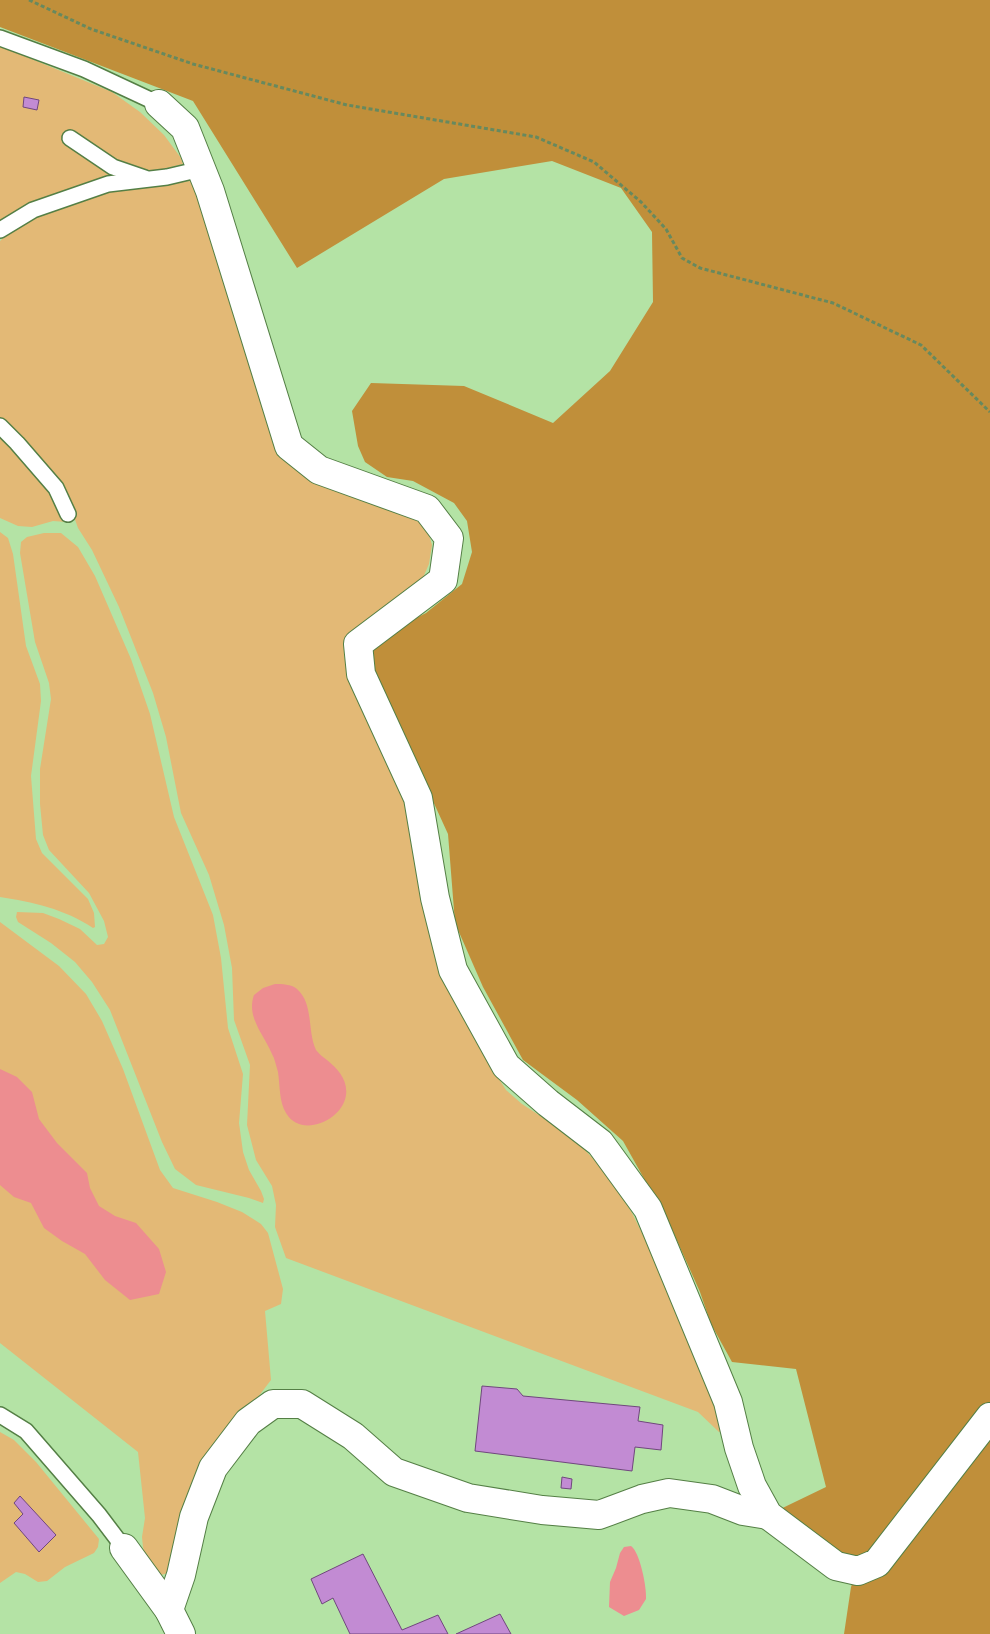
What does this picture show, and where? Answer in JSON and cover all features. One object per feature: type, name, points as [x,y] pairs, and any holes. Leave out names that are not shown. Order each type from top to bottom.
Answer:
[{"type":"street","points":[[159,104],[185,128],[201,169],[289,446],[319,470],[427,509],[449,538],[443,580],[358,644],[361,674],[418,798],[435,898],[453,970],[506,1066],[548,1103],[600,1143],[648,1209],[728,1402],[739,1448],[752,1486],[768,1515],[836,1566],[858,1571],[877,1563],[990,1416]]},
{"type":"street","points":[[169,1610],[181,1575],[194,1517],[213,1468],[248,1422],[273,1404],[302,1404],[353,1436],[394,1472],[468,1498],[542,1510],[600,1515],[642,1499],[669,1493],[712,1500],[743,1511],[768,1515]]},
{"type":"street","points":[[124,1548],[169,1610],[182,1634]]},
{"type":"lane","points":[[0,38],[84,69],[159,104]]},
{"type":"lane","points":[[70,138],[113,168],[149,180]]},
{"type":"lane","points":[[0,230],[33,210],[108,184],[149,180],[201,169]]},
{"type":"lane","points":[[0,426],[56,488],[68,514]]},
{"type":"lane","points":[[0,1415],[26,1431],[99,1515],[124,1548]]},
{"type":"path","points":[[29,0],[91,29],[203,66],[348,105],[536,137],[594,162],[641,202],[666,229],[682,258],[700,268],[833,303],[921,344],[990,412]]},
{"type":"shaded area","points":[[0,0],[990,0],[990,1634],[844,1634],[851,1587],[857,1571],[768,1515],[826,1487],[796,1369],[732,1362],[711,1324],[700,1292],[670,1225],[623,1141],[577,1100],[523,1060],[483,987],[455,923],[448,834],[395,718],[373,675],[370,652],[377,638],[426,613],[462,584],[472,552],[467,521],[454,503],[413,481],[387,477],[365,462],[358,446],[352,411],[371,383],[464,386],[553,423],[610,371],[653,302],[652,232],[621,188],[552,161],[444,179],[297,268],[193,101],[0,27]]},
{"type":"shaded area","points":[[0,46],[112,92],[140,112],[164,135],[181,158],[183,164],[148,173],[121,176],[0,227]]},
{"type":"shaded area","points":[[193,181],[285,454],[299,472],[314,483],[416,520],[427,528],[432,545],[429,564],[422,580],[348,641],[344,655],[347,670],[363,711],[411,809],[422,899],[429,932],[445,973],[485,1057],[506,1090],[522,1104],[562,1130],[581,1146],[608,1174],[632,1213],[691,1337],[722,1431],[719,1432],[698,1412],[286,1258],[275,1227],[276,1205],[272,1186],[256,1160],[247,1125],[250,1065],[234,1020],[232,968],[224,925],[209,875],[181,813],[166,737],[153,693],[119,607],[92,550],[78,528],[68,500],[41,459],[0,420],[0,241],[31,217],[107,188]]},
{"type":"shaded area","points":[[0,432],[33,464],[67,522],[53,521],[32,527],[18,526],[0,518]]},
{"type":"shaded area","points":[[0,532],[8,538],[13,554],[26,646],[40,684],[41,701],[31,776],[36,839],[42,853],[88,899],[94,913],[95,927],[93,928],[82,921],[48,907],[0,897]]},
{"type":"shaded area","points":[[44,533],[61,533],[78,547],[95,576],[131,659],[150,714],[174,817],[213,915],[221,958],[228,1028],[243,1074],[239,1123],[243,1152],[249,1170],[261,1191],[264,1199],[263,1203],[196,1185],[175,1169],[162,1142],[110,1010],[92,982],[75,962],[51,943],[18,922],[16,917],[17,912],[43,913],[80,929],[97,945],[104,944],[108,937],[104,921],[89,893],[49,850],[43,835],[40,804],[40,769],[51,699],[49,683],[35,642],[20,553],[21,542],[27,537]]},
{"type":"shaded area","points":[[0,922],[59,966],[86,994],[102,1021],[123,1069],[160,1170],[173,1188],[242,1212],[261,1224],[268,1233],[283,1289],[281,1304],[265,1311],[271,1380],[252,1405],[172,1572],[161,1575],[154,1573],[147,1563],[143,1547],[142,1537],[145,1518],[138,1452],[0,1343]]},
{"type":"shaded area","points":[[275,984],[292,986],[302,995],[306,1002],[313,1043],[316,1050],[331,1063],[344,1080],[346,1095],[343,1104],[330,1119],[321,1123],[301,1125],[293,1121],[284,1109],[275,1060],[257,1026],[252,1011],[254,995],[263,988]]},
{"type":"shaded area","points":[[0,1069],[17,1077],[32,1092],[39,1119],[57,1143],[87,1173],[90,1188],[99,1206],[115,1216],[136,1223],[159,1249],[166,1272],[159,1294],[130,1300],[105,1280],[85,1254],[44,1228],[31,1203],[14,1197],[0,1185]]},
{"type":"shaded area","points":[[0,1432],[14,1440],[36,1462],[99,1539],[98,1547],[94,1553],[65,1567],[47,1581],[38,1582],[25,1574],[16,1572],[0,1583]]},
{"type":"shaded area","points":[[631,1546],[640,1563],[646,1599],[639,1610],[624,1616],[609,1607],[610,1582],[620,1553],[624,1547]]},
{"type":"building","points":[[24,97],[39,100],[37,110],[23,107]]},
{"type":"building","points":[[482,1386],[517,1389],[523,1396],[640,1407],[638,1421],[663,1425],[661,1450],[635,1447],[632,1471],[475,1451]]},
{"type":"building","points":[[562,1477],[572,1479],[571,1489],[561,1488]]},
{"type":"building","points":[[20,1496],[56,1535],[39,1552],[14,1523],[23,1514],[14,1503]]},
{"type":"building","points":[[363,1554],[402,1630],[438,1615],[448,1634],[350,1634],[333,1598],[322,1604],[311,1579]]},
{"type":"building","points":[[500,1614],[511,1634],[456,1634]]}]
